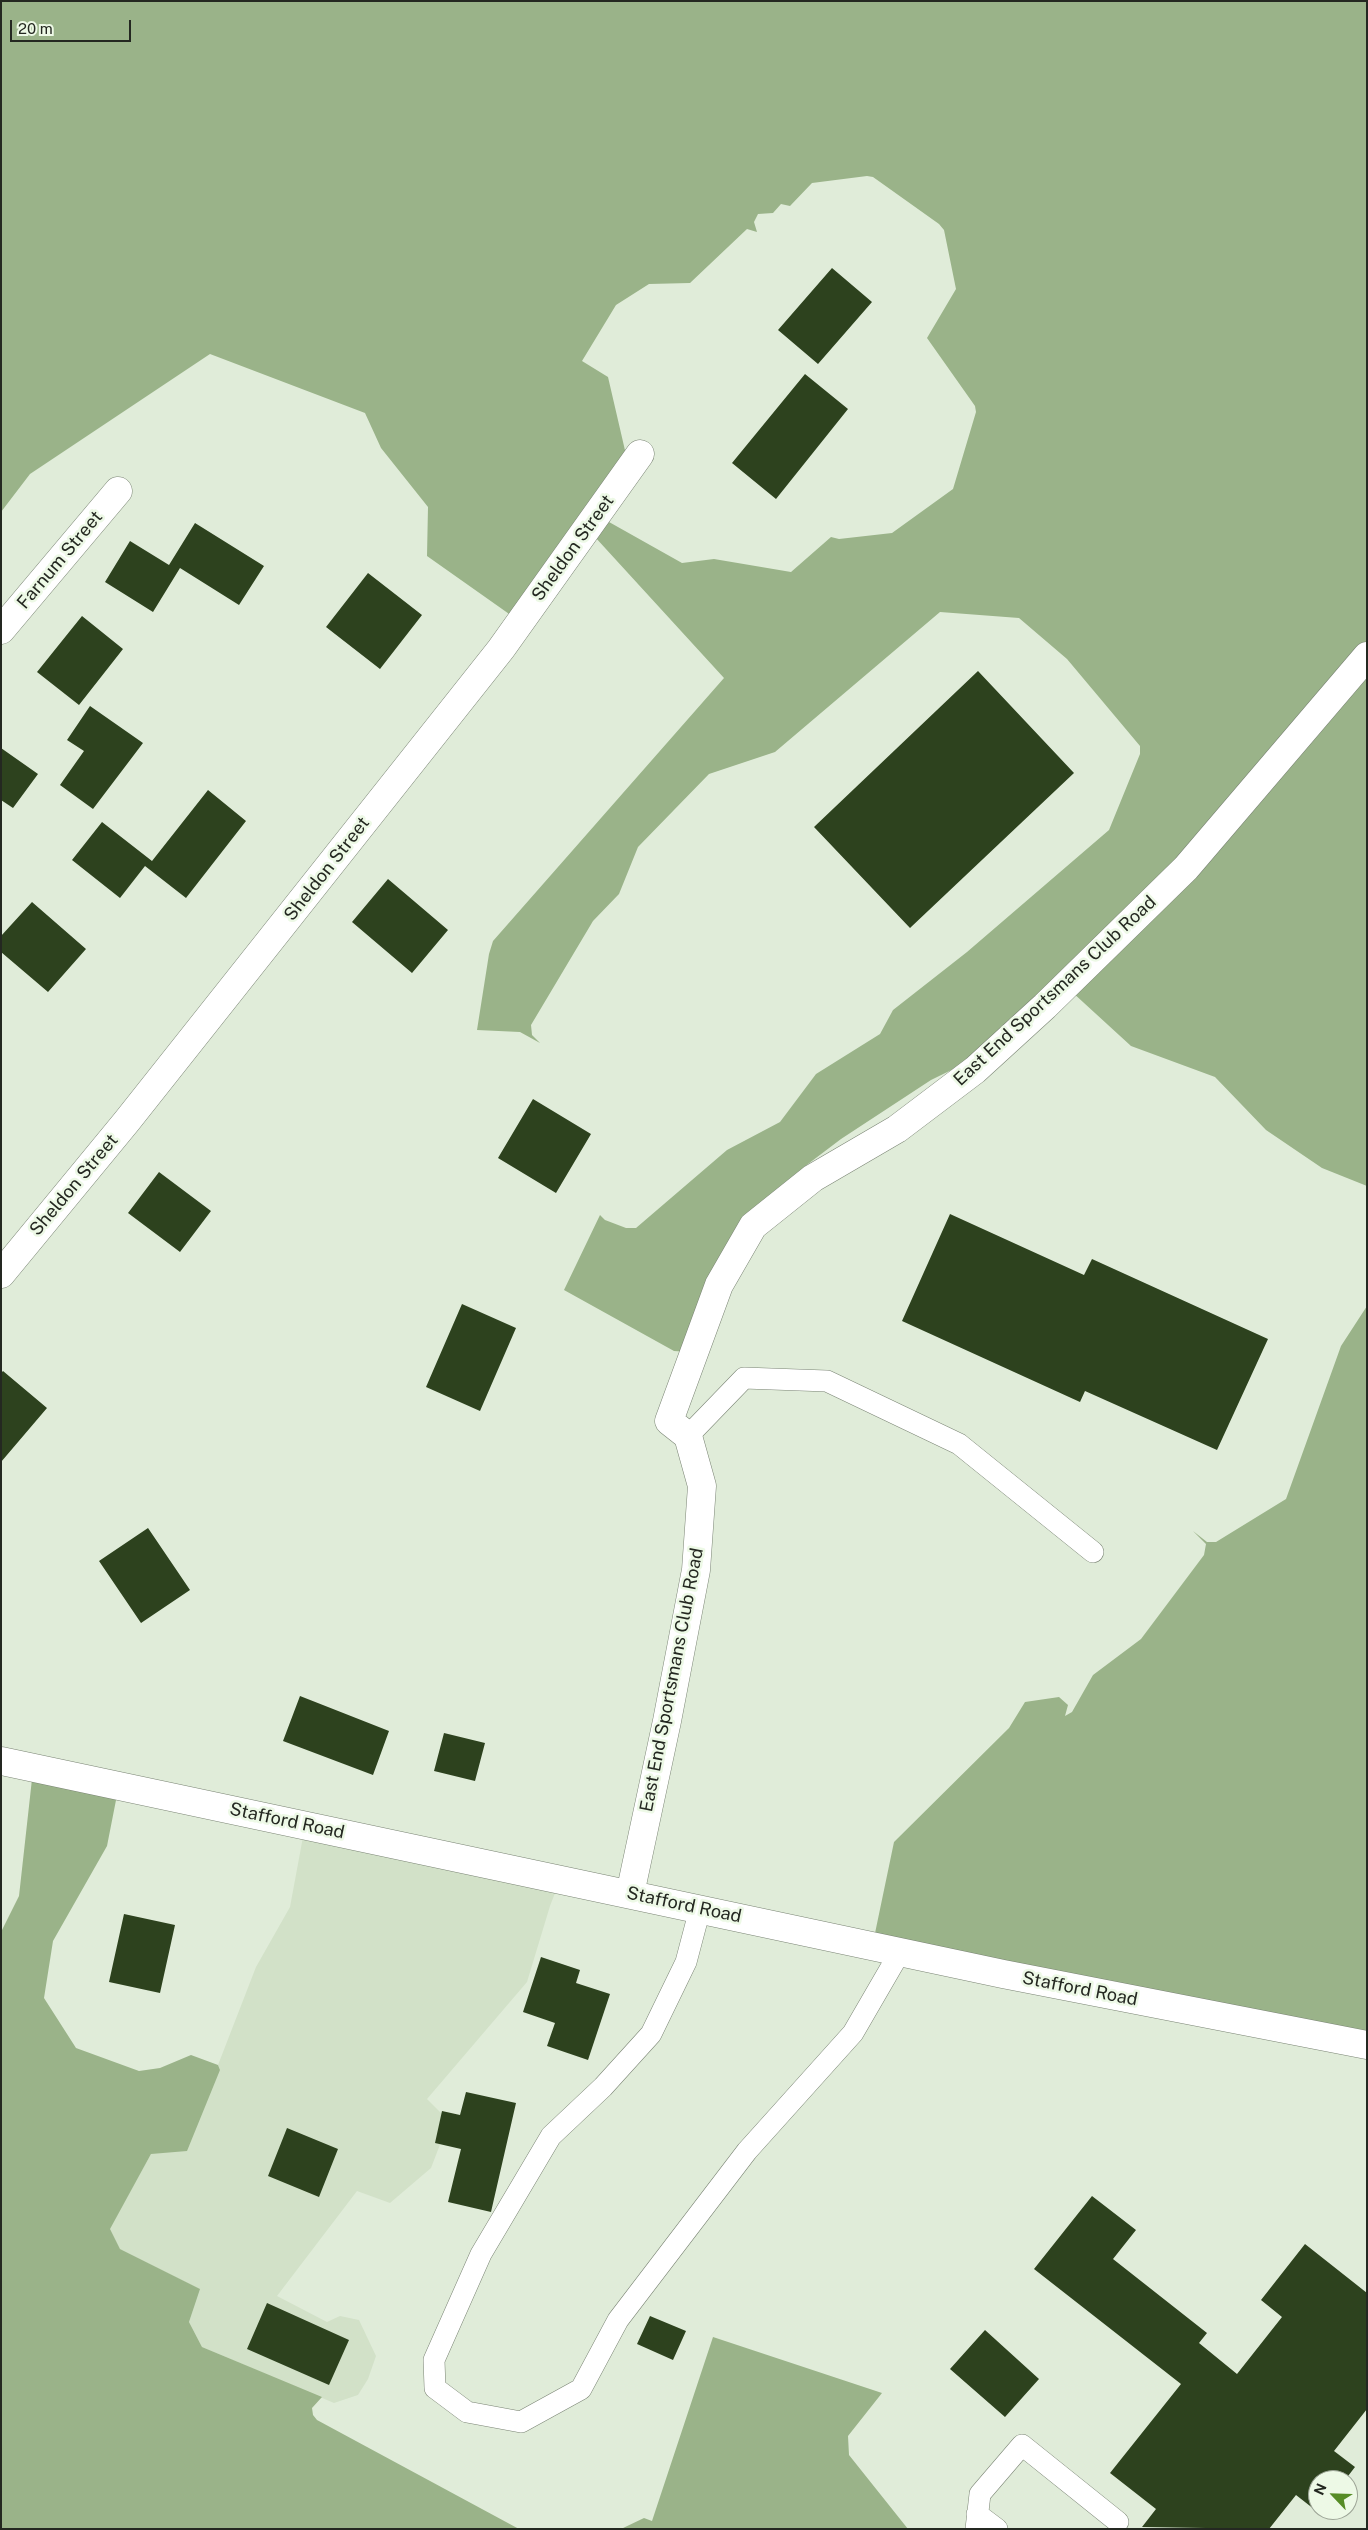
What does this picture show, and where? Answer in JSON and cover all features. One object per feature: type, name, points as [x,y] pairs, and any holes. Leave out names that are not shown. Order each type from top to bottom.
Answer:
[{"type":"street","name":"Sheldon Street","points":[[1,1274],[127,1121],[501,649],[640,454]]},
{"type":"street","name":"Farnum Street","points":[[1,630],[118,491]]},
{"type":"street","name":"East End Sportsmans Club Road","points":[[630,1894],[667,1720],[696,1570],[702,1486],[688,1436],[669,1421],[719,1284],[753,1226],[813,1178],[897,1128],[975,1070],[1186,868],[1367,656]]},
{"type":"street","name":"Stafford Road","points":[[1,1760],[900,1952],[1367,2045]]},
{"type":"lane","points":[[688,1436],[744,1378],[827,1381],[959,1444],[1093,1552]]},
{"type":"lane","points":[[700,1908],[686,1962],[651,2034],[603,2087],[551,2136],[481,2254],[434,2360],[435,2388],[467,2412],[521,2422],[581,2389],[618,2320],[746,2151],[853,2033],[900,1952]]},
{"type":"lane","points":[[997,2529],[976,2522],[980,2494],[1022,2445],[1118,2522]]},
{"type":"shaded area","points":[[305,1826],[560,1880],[550,1906],[527,1982],[427,2099],[449,2121],[431,2168],[390,2203],[357,2191],[277,2296],[327,2322],[340,2316],[359,2320],[376,2356],[368,2379],[358,2395],[334,2403],[202,2347],[189,2322],[199,2289],[120,2249],[109,2229],[151,2154],[220,2070],[218,2065],[256,1967],[290,1907]]},
{"type":"green space","points":[[1,1],[1367,1],[1367,1186],[1322,1168],[1266,1130],[1215,1077],[1131,1046],[1060,981],[984,1054],[931,1080],[841,1139],[804,1167],[758,1218],[688,1352],[674,1351],[564,1290],[600,1215],[605,1220],[626,1228],[636,1228],[727,1150],[780,1122],[816,1074],[880,1034],[893,1010],[967,952],[1109,830],[1140,754],[1140,746],[1067,659],[1019,618],[940,612],[775,752],[709,774],[638,847],[619,894],[593,921],[531,1025],[532,1035],[540,1043],[520,1032],[477,1030],[489,954],[493,941],[724,678],[584,525],[512,616],[427,556],[428,507],[381,448],[365,413],[210,354],[30,474],[1,512]],"holes":[[[867,176],[873,177],[939,224],[944,230],[956,289],[927,338],[975,406],[976,412],[953,489],[892,533],[839,539],[831,537],[791,572],[714,559],[682,563],[593,513],[627,459],[608,377],[582,361],[616,305],[649,284],[690,283],[747,229],[757,232],[754,222],[758,214],[773,213],[781,204],[790,206],[812,183]]]},
{"type":"green space","points":[[1367,1306],[1367,2041],[874,1938],[894,1842],[1009,1728],[1025,1702],[1059,1697],[1068,1705],[1065,1716],[1072,1712],[1093,1675],[1141,1639],[1204,1555],[1206,1544],[1193,1531],[1207,1542],[1216,1542],[1286,1499],[1341,1346]]},
{"type":"green space","points":[[33,1770],[117,1795],[107,1846],[53,1941],[44,1998],[76,2048],[139,2071],[160,2068],[191,2055],[218,2065],[220,2070],[187,2151],[151,2154],[110,2229],[120,2249],[200,2289],[189,2322],[202,2347],[322,2397],[312,2408],[313,2415],[317,2420],[519,2529],[1,2529],[1,1932],[19,1896]]},
{"type":"green space","points":[[713,2337],[882,2393],[848,2436],[849,2455],[908,2529],[621,2529],[644,2518],[652,2521]]},
{"type":"building","points":[[832,268],[872,302],[818,364],[778,330]]},
{"type":"building","points":[[805,374],[848,409],[776,499],[732,463]]},
{"type":"building","points":[[195,523],[264,566],[239,605],[180,568],[153,612],[105,582],[130,541],[169,565]]},
{"type":"building","points":[[368,573],[422,615],[380,669],[326,627]]},
{"type":"building","points":[[82,616],[123,649],[79,705],[37,672]]},
{"type":"building","points":[[978,671],[1074,773],[910,928],[814,827]]},
{"type":"building","points":[[90,706],[143,743],[93,809],[60,785],[84,751],[67,740]]},
{"type":"building","points":[[1,748],[38,774],[13,808],[1,800]]},
{"type":"building","points":[[208,790],[246,821],[186,898],[145,866],[120,898],[72,860],[102,822],[152,861]]},
{"type":"building","points":[[388,879],[448,930],[412,973],[352,922]]},
{"type":"building","points":[[32,902],[86,949],[48,992],[1,952],[1,936]]},
{"type":"building","points":[[533,1099],[591,1134],[556,1193],[498,1158]]},
{"type":"building","points":[[159,1172],[211,1211],[180,1252],[128,1213]]},
{"type":"building","points":[[950,1214],[1084,1275],[1092,1259],[1268,1339],[1217,1450],[1085,1391],[1080,1402],[902,1321]]},
{"type":"building","points":[[462,1304],[516,1328],[480,1411],[426,1387]]},
{"type":"building","points":[[3,1371],[47,1408],[1,1462],[1,1373]]},
{"type":"building","points":[[148,1528],[190,1590],[141,1623],[99,1561]]},
{"type":"building","points":[[300,1696],[389,1731],[373,1775],[283,1741]]},
{"type":"building","points":[[444,1733],[485,1743],[475,1781],[434,1771]]},
{"type":"building","points":[[124,1914],[175,1925],[160,1993],[109,1982]]},
{"type":"building","points":[[541,1957],[580,1970],[576,1983],[610,1994],[588,2060],[547,2046],[555,2023],[523,2012]]},
{"type":"building","points":[[466,2092],[516,2103],[491,2212],[448,2202],[461,2149],[435,2143],[442,2111],[460,2115]]},
{"type":"building","points":[[287,2128],[338,2149],[319,2197],[268,2176]]},
{"type":"building","points":[[1092,2196],[1136,2230],[1113,2259],[1207,2333],[1199,2343],[1237,2374],[1282,2317],[1261,2300],[1305,2244],[1367,2293],[1367,2409],[1334,2451],[1355,2467],[1353,2470],[1308,2470],[1308,2504],[1296,2495],[1269,2529],[1142,2527],[1156,2509],[1110,2473],[1181,2384],[1034,2269]]},
{"type":"building","points":[[267,2303],[349,2340],[329,2385],[247,2349]]},
{"type":"building","points":[[650,2316],[686,2331],[673,2360],[637,2344]]},
{"type":"building","points":[[985,2330],[1039,2379],[1005,2417],[950,2369]]}]
